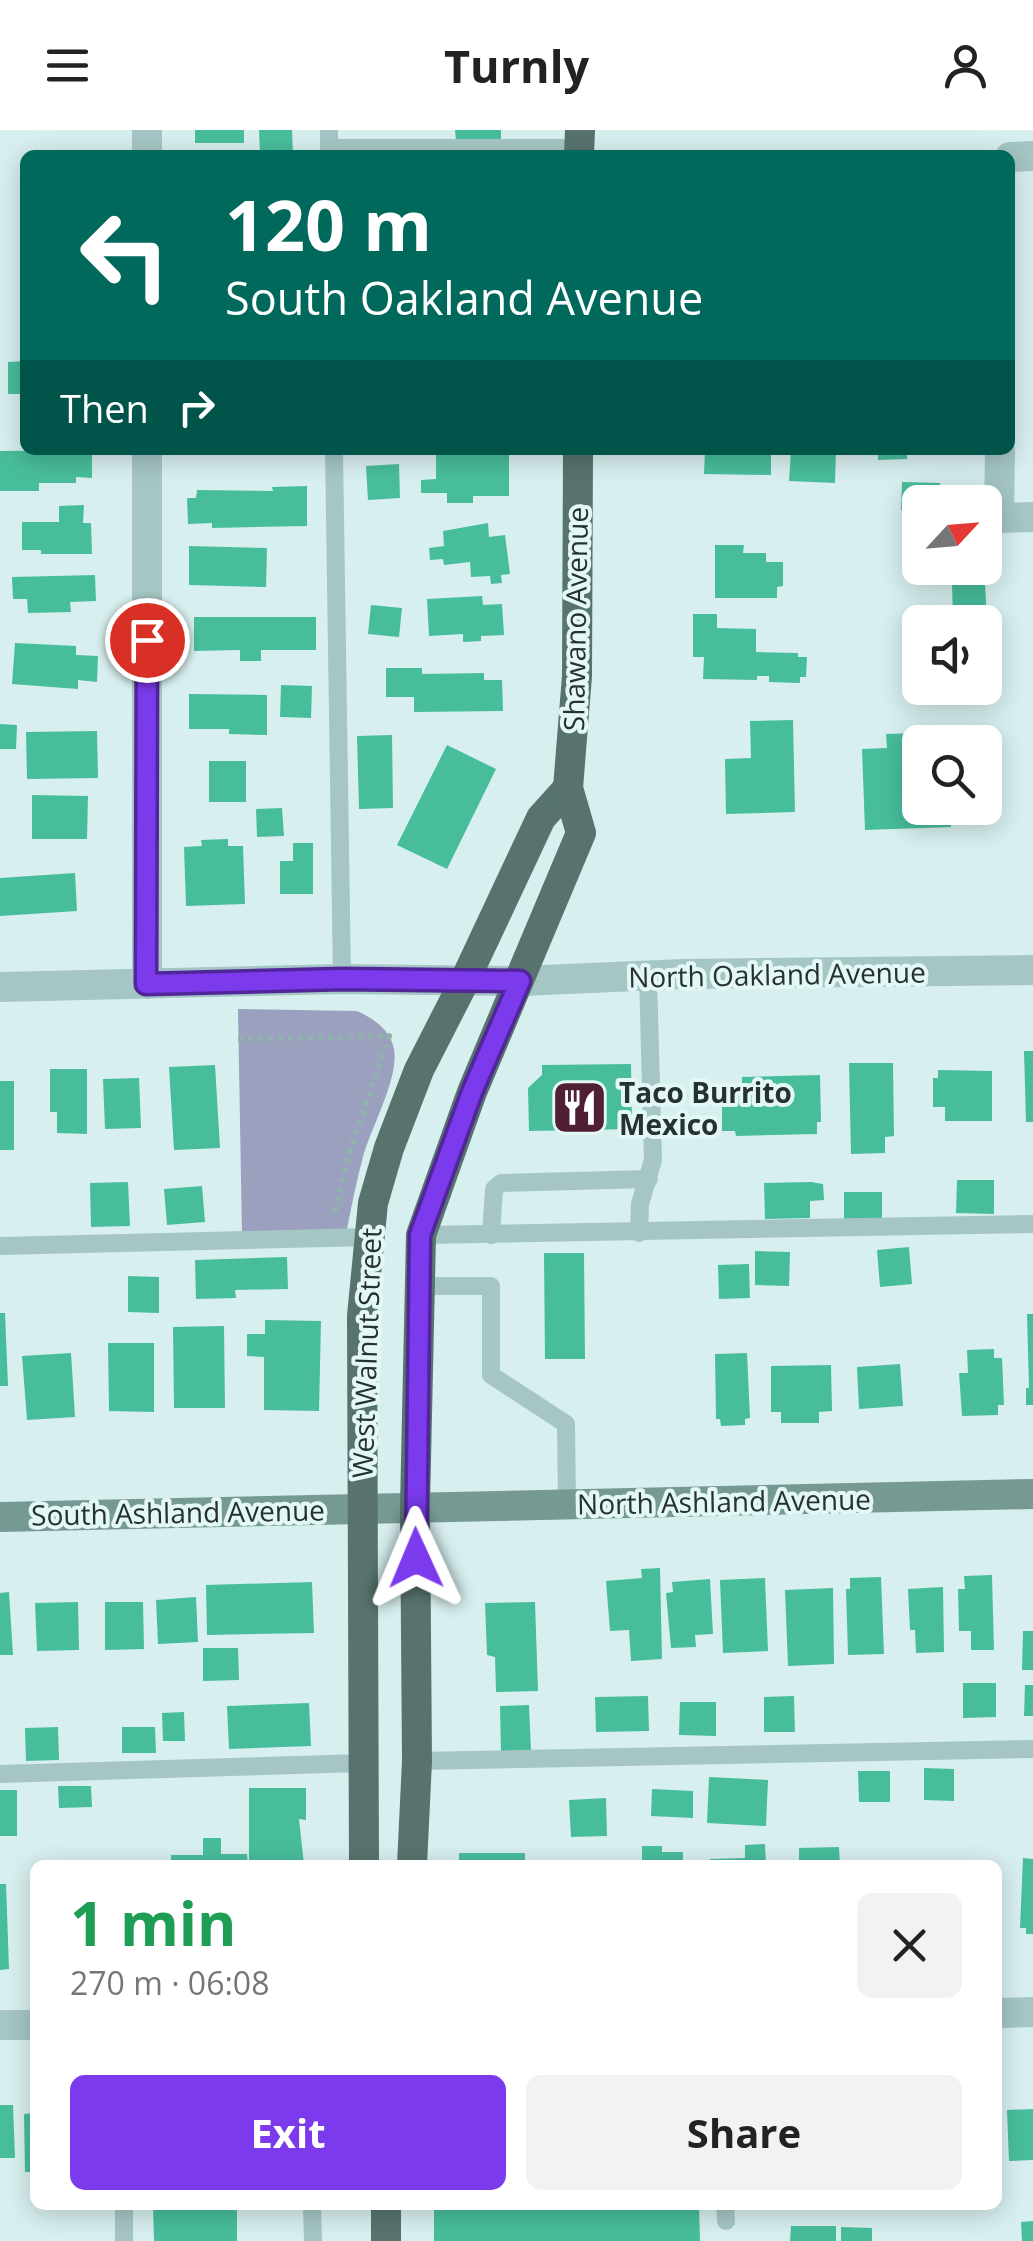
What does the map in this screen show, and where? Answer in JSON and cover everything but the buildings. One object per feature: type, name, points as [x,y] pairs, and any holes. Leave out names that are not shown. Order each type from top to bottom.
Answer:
[{"type":"main road","name":"Shawano Avenue","points":[[520,981],[582,832],[568,788],[577,676],[578,455]]},
{"type":"main road","points":[[465,980],[541,818],[568,788]]},
{"type":"main road","name":"West Walnut Street","points":[[364,1860],[362,1316],[368,1237],[388,1148],[419,1070],[465,980]]},
{"type":"main road","name":"West Walnut Street","points":[[412,1860],[417,1761],[415,1506],[420,1235],[472,1092],[520,981]]},
{"type":"main road","points":[[385,2241],[386,2210]]},
{"type":"street","points":[[146,984],[147,455]]},
{"type":"street","points":[[1000,455],[998,518],[1033,517]]},
{"type":"street","name":"North Oakland Avenue","points":[[0,986],[342,979],[520,981],[1033,970]]},
{"type":"street","name":"North Ashland Avenue","points":[[415,1506],[1033,1494]]},
{"type":"street","name":"South Ashland Avenue","points":[[0,1517],[415,1506]]},
{"type":"street","points":[[1002,2013],[1033,2012]]},
{"type":"street","points":[[0,2025],[30,2024]]},
{"type":"lane","points":[[329,144],[580,144]]},
{"type":"lane","points":[[334,455],[342,979]]},
{"type":"lane","points":[[639,1233],[640,1204],[653,1160],[648,976]]},
{"type":"lane","points":[[490,1235],[494,1189],[501,1183],[650,1180]]},
{"type":"lane","points":[[420,1235],[1033,1224]]},
{"type":"lane","points":[[0,1246],[368,1237]]},
{"type":"lane","points":[[420,1286],[491,1286],[491,1375],[566,1424],[567,1504]]},
{"type":"lane","points":[[417,1761],[1033,1749]]},
{"type":"lane","points":[[0,1774],[362,1763]]},
{"type":"lane","points":[[124,2210],[124,2241]]},
{"type":"lane","points":[[312,2210],[313,2241]]},
{"type":"path","points":[[238,1039],[389,1036],[348,1157],[334,1232]]},
{"type":"shaded area","points":[[238,1009],[357,1011],[375,1021],[389,1036],[394,1049],[393,1073],[364,1153],[347,1229],[242,1234]]},
{"type":"place","name":"Taco Burrito Mexico","points":[[580,1108]]},
{"type":"route","points":[[147,640],[146,984],[342,979],[520,981],[472,1092],[420,1235],[416,1558]]}]
